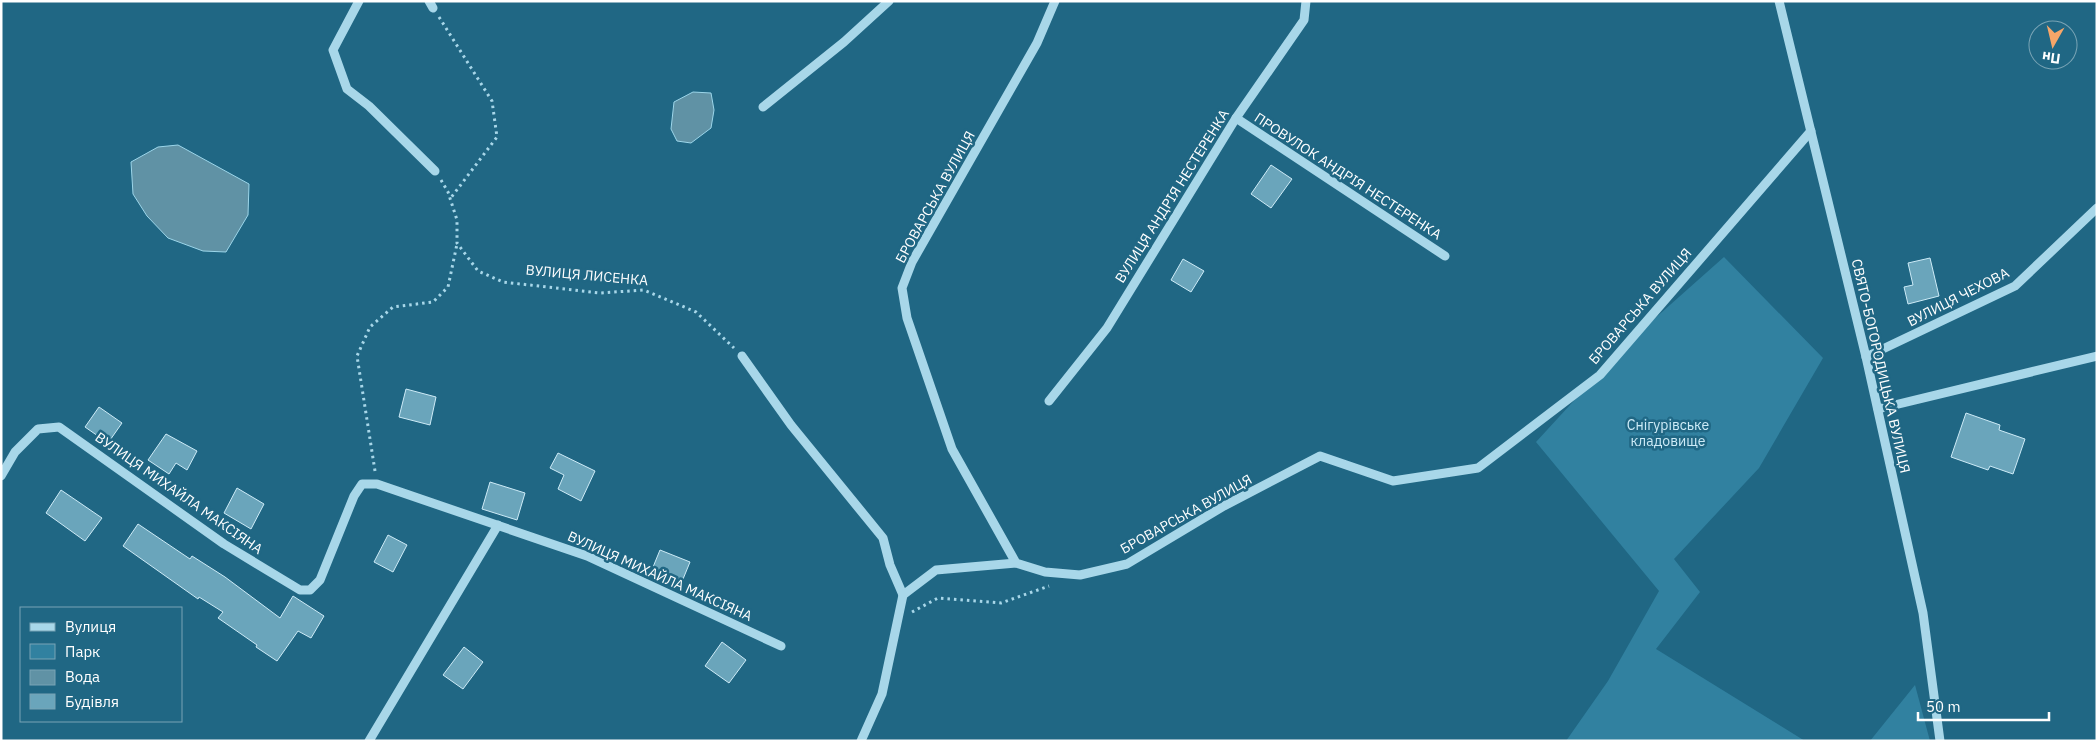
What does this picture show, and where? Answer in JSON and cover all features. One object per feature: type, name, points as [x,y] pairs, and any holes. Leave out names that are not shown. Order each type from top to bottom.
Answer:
[{"type":"street","points":[[358,1],[333,50],[347,89],[369,106],[435,171]]},
{"type":"street","points":[[763,107],[844,42],[889,1]]},
{"type":"street","name":"БРОВАРСЬКА ВУЛИЦЯ","points":[[1055,1],[1037,43],[912,262],[902,288],[907,318],[952,449],[1016,562],[1045,572],[1080,575],[1127,564],[1224,506],[1320,456],[1393,481],[1478,468],[1600,375],[1812,131]]},
{"type":"street","name":"СВЯТО-БОГОРОДИЦЬКА ВУЛИЦЯ","points":[[1779,1],[1866,357],[1923,613],[1940,741]]},
{"type":"street","name":"ВУЛИЦЯ АНДРІЯ НЕСТЕРЕНКА","points":[[1049,401],[1107,328],[1236,118],[1304,20],[1304,2]]},
{"type":"street","name":"ПРОВУЛОК АНДРІЯ НЕСТЕРЕНКА","points":[[1236,118],[1445,256]]},
{"type":"street","name":"ВУЛИЦЯ ЧЕХОВА","points":[[1866,357],[2015,286],[2097,208]]},
{"type":"street","points":[[742,356],[791,425],[883,538],[890,565],[903,595],[882,694],[861,741]]},
{"type":"street","points":[[1878,409],[2097,356]]},
{"type":"street","name":"ВУЛИЦЯ МИХАЙЛА МАКСІЯНА","points":[[1,476],[15,452],[38,429],[59,426],[224,544],[300,590],[310,590],[320,580],[354,496],[362,484],[377,484],[587,556],[781,646]]},
{"type":"street","points":[[369,741],[498,525]]},
{"type":"street","points":[[903,595],[936,570],[1016,562]]},
{"type":"path","points":[[431,5],[492,101],[497,137],[450,199]]},
{"type":"path","points":[[377,484],[357,356],[370,328],[393,308],[433,302],[448,287],[458,243],[457,220],[450,199],[435,171]]},
{"type":"path","name":"ВУЛИЦЯ ЛИСЕНКА","points":[[458,243],[478,271],[503,282],[600,292],[644,290],[696,312],[742,356]]},
{"type":"path","points":[[899,619],[938,598],[1000,603],[1054,585]]},
{"type":"green space","name":"Снігурівське кладовище","points":[[1724,257],[1823,358],[1759,468],[1674,559],[1700,592],[1656,649],[1805,741],[1566,741],[1608,681],[1659,591],[1536,442],[1626,344]]},
{"type":"green space","points":[[1915,685],[1930,741],[1870,741]]},
{"type":"water","points":[[693,92],[711,93],[714,110],[711,128],[691,143],[677,141],[671,129],[674,102]]},
{"type":"water","points":[[178,145],[249,184],[248,215],[226,252],[203,251],[168,238],[147,216],[133,194],[131,162],[158,147]]},
{"type":"building","points":[[1271,165],[1292,179],[1271,208],[1251,194]]},
{"type":"building","points":[[1930,258],[1939,296],[1908,304],[1904,287],[1913,285],[1908,263]]},
{"type":"building","points":[[1183,259],[1204,271],[1191,292],[1171,280]]},
{"type":"building","points":[[406,389],[436,397],[430,425],[399,417]]},
{"type":"building","points":[[99,407],[122,423],[108,443],[85,427]]},
{"type":"building","points":[[1966,413],[2000,425],[1999,430],[2025,439],[2013,474],[1990,466],[1988,470],[1951,457]]},
{"type":"building","points":[[166,434],[197,451],[187,470],[176,463],[169,474],[148,460]]},
{"type":"building","points":[[558,453],[595,471],[581,501],[558,489],[564,475],[550,468]]},
{"type":"building","points":[[490,482],[525,493],[517,520],[482,509]]},
{"type":"building","points":[[237,488],[264,504],[251,529],[224,513]]},
{"type":"building","points":[[61,490],[102,518],[85,541],[46,513]]},
{"type":"building","points":[[138,524],[190,559],[192,556],[225,577],[280,618],[293,596],[324,616],[311,638],[298,631],[277,661],[218,618],[223,612],[199,597],[198,599],[123,546]]},
{"type":"building","points":[[388,535],[407,545],[393,572],[374,562]]},
{"type":"building","points":[[660,550],[690,562],[681,584],[651,572]]},
{"type":"building","points":[[722,642],[746,660],[729,683],[705,666]]},
{"type":"building","points":[[464,647],[483,662],[463,689],[443,675]]}]
